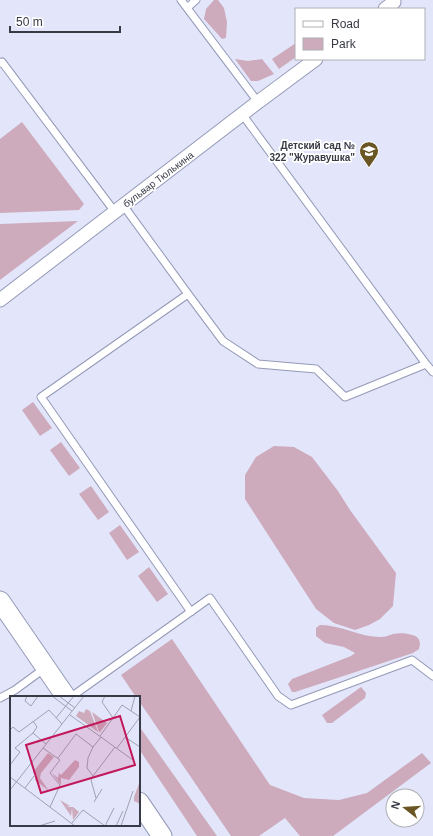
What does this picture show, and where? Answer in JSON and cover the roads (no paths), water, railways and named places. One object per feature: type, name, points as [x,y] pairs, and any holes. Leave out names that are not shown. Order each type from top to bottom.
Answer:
[{"type":"main road","points":[[0,601],[65,696]]},
{"type":"main road","points":[[140,803],[162,836]]},
{"type":"street","name":"бульвар Тюлькина","points":[[0,300],[315,60]]},
{"type":"lane","points":[[181,0],[258,102]]},
{"type":"lane","points":[[187,8],[196,0]]},
{"type":"lane","points":[[1,61],[188,294],[223,341],[258,364],[316,369],[345,398],[426,364]]},
{"type":"lane","points":[[242,114],[433,372]]},
{"type":"lane","points":[[188,294],[41,397],[191,612]]},
{"type":"lane","points":[[72,696],[210,598],[278,696],[291,705],[412,660],[433,676]]},
{"type":"lane","points":[[0,698],[15,690],[46,668]]},
{"type":"place","name":"Детский сад № 322 \"Журавушка\"","points":[[369,168]]}]
